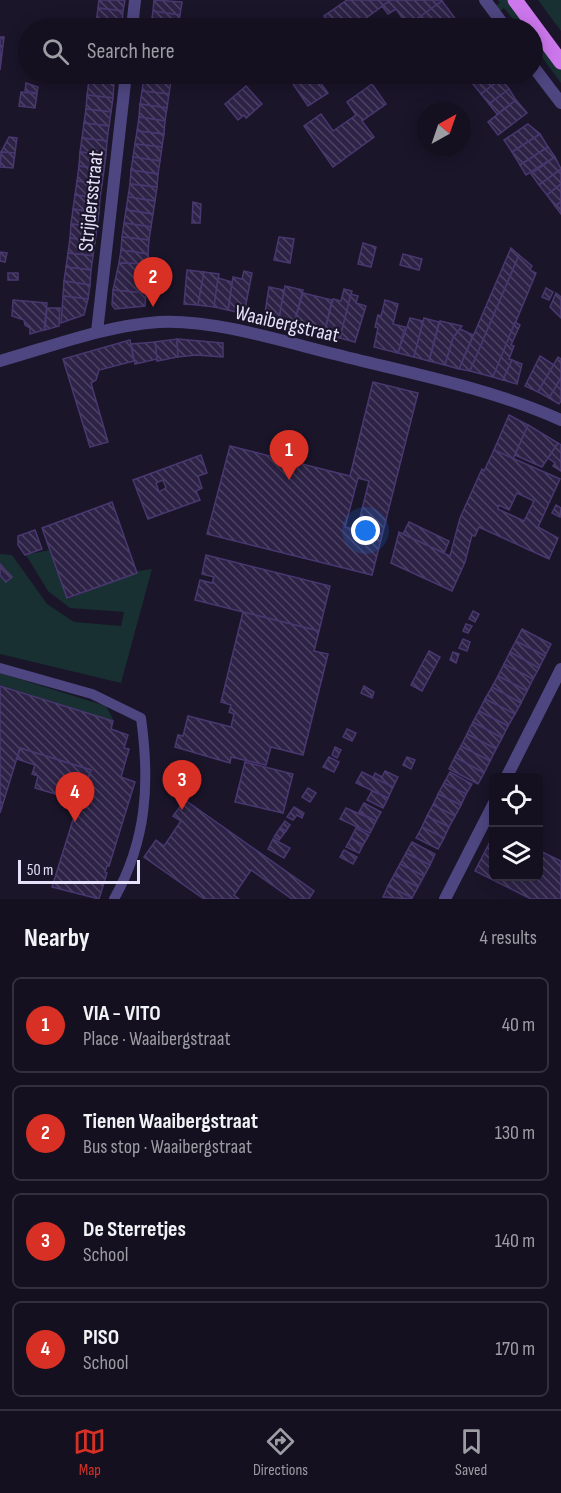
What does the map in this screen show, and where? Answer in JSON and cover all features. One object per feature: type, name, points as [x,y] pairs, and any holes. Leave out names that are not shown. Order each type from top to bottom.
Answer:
[{"type":"main road","points":[[515,0],[528,18]]},
{"type":"main road","points":[[526,0],[539,18]]},
{"type":"main road","points":[[543,23],[561,47]]},
{"type":"main road","points":[[543,38],[561,62]]},
{"type":"street","points":[[133,18],[135,0]]},
{"type":"street","points":[[484,0],[498,18]]},
{"type":"street","points":[[543,79],[561,103]]},
{"type":"street","name":"Strijdersstraat","points":[[97,332],[125,84]]},
{"type":"street","name":"Waaibergstraat","points":[[0,361],[120,326],[162,322],[251,334],[433,378],[561,420]]},
{"type":"street","points":[[508,773],[561,669]]},
{"type":"street","points":[[445,899],[489,813]]},
{"type":"lane","points":[[0,668],[92,694],[141,718],[147,764],[144,815],[125,879],[114,899]]},
{"type":"green space","points":[[498,0],[509,0],[522,18],[512,18],[504,8],[498,12],[494,7],[500,3]]},
{"type":"green space","points":[[538,0],[561,0],[561,31]]},
{"type":"green space","points":[[543,46],[561,70],[561,83],[543,59]]},
{"type":"green space","points":[[49,550],[68,599],[138,571],[152,569],[121,683],[0,654],[0,554],[12,555],[47,604],[74,622],[121,626],[124,612],[70,608],[48,591],[26,555]]},
{"type":"green space","points":[[0,673],[106,706],[114,721],[0,685]]},
{"type":"building","points":[[99,0],[125,0],[123,11],[98,8]]},
{"type":"building","points":[[154,0],[182,2],[180,15],[153,11]]},
{"type":"building","points":[[347,0],[391,0],[366,18],[326,18],[324,16]]},
{"type":"building","points":[[391,0],[442,1],[419,18],[402,18],[396,9],[388,14],[382,6]]},
{"type":"building","points":[[442,1],[455,18],[418,18]]},
{"type":"building","points":[[98,8],[123,11],[123,18],[97,18]]},
{"type":"building","points":[[153,11],[180,15],[180,18],[152,18]]},
{"type":"building","points":[[0,37],[4,37],[0,70]]},
{"type":"building","points":[[26,84],[38,87],[37,93],[25,91]]},
{"type":"building","points":[[88,84],[114,84],[113,98],[87,95]]},
{"type":"building","points":[[143,84],[171,84],[169,94],[142,91]]},
{"type":"building","points":[[293,84],[321,84],[328,93],[308,106]]},
{"type":"building","points":[[372,84],[386,104],[362,121],[374,137],[333,167],[304,126],[321,114],[333,131],[356,115],[347,102]]},
{"type":"building","points":[[473,84],[494,84],[481,94]]},
{"type":"building","points":[[494,84],[505,84],[509,89],[489,104],[481,94]]},
{"type":"building","points":[[246,86],[262,104],[246,118],[244,115],[238,120],[225,104]]},
{"type":"building","points":[[509,89],[516,100],[497,114],[489,104]]},
{"type":"building","points":[[142,91],[169,94],[167,108],[140,104]]},
{"type":"building","points":[[21,92],[37,94],[35,108],[19,106]]},
{"type":"building","points":[[87,95],[113,98],[111,112],[86,109]]},
{"type":"building","points":[[516,100],[527,113],[498,135],[488,122]]},
{"type":"building","points":[[140,104],[167,108],[165,121],[139,117]]},
{"type":"building","points":[[86,109],[111,112],[109,126],[84,123]]},
{"type":"building","points":[[139,117],[165,121],[164,134],[137,131]]},
{"type":"building","points":[[84,123],[109,126],[107,141],[82,138]]},
{"type":"building","points":[[528,124],[540,134],[512,152],[504,140]]},
{"type":"building","points":[[137,131],[164,134],[162,147],[135,144]]},
{"type":"building","points":[[540,134],[548,147],[520,165],[512,152]]},
{"type":"building","points":[[9,137],[17,138],[15,153],[1,152]]},
{"type":"building","points":[[82,138],[107,141],[106,155],[80,152]]},
{"type":"building","points":[[135,144],[162,147],[160,161],[133,157]]},
{"type":"building","points":[[548,147],[555,157],[526,175],[520,165]]},
{"type":"building","points":[[1,152],[15,153],[13,168],[0,167]]},
{"type":"building","points":[[80,152],[106,155],[104,170],[79,166]]},
{"type":"building","points":[[133,157],[160,161],[158,174],[131,170]]},
{"type":"building","points":[[555,157],[561,169],[539,185],[531,174]]},
{"type":"building","points":[[79,166],[104,170],[102,184],[77,181]]},
{"type":"building","points":[[561,169],[561,184],[547,195],[539,185]]},
{"type":"building","points":[[131,170],[158,174],[157,187],[130,184]]},
{"type":"building","points":[[77,181],[102,184],[100,198],[75,195]]},
{"type":"building","points":[[130,184],[157,187],[155,201],[128,197]]},
{"type":"building","points":[[561,184],[561,202],[555,206],[547,195]]},
{"type":"building","points":[[75,195],[100,198],[99,213],[73,209]]},
{"type":"building","points":[[128,197],[155,201],[153,214],[126,210]]},
{"type":"building","points":[[193,202],[201,204],[200,223],[192,223]]},
{"type":"building","points":[[561,202],[561,214],[555,206]]},
{"type":"building","points":[[73,209],[99,213],[97,227],[71,224]]},
{"type":"building","points":[[126,210],[153,214],[151,227],[124,223]]},
{"type":"building","points":[[124,223],[151,227],[149,240],[122,237]]},
{"type":"building","points":[[71,224],[97,227],[95,242],[70,238]]},
{"type":"building","points":[[122,237],[149,240],[148,254],[121,250]]},
{"type":"building","points":[[279,237],[294,239],[290,263],[274,260]]},
{"type":"building","points":[[70,238],[95,242],[93,256],[68,253]]},
{"type":"building","points":[[363,243],[376,247],[371,267],[358,264]]},
{"type":"building","points":[[511,248],[519,255],[470,371],[459,369]]},
{"type":"building","points":[[121,250],[148,254],[149,264],[119,263]]},
{"type":"building","points":[[0,252],[7,253],[5,262],[0,261]]},
{"type":"building","points":[[68,253],[93,256],[91,270],[66,267]]},
{"type":"building","points":[[403,254],[422,259],[419,270],[400,265]]},
{"type":"building","points":[[519,255],[532,266],[530,270],[536,273],[493,377],[470,371]]},
{"type":"building","points":[[119,263],[149,264],[147,293],[113,290]]},
{"type":"building","points":[[66,267],[91,270],[90,285],[64,281]]},
{"type":"building","points":[[187,270],[204,272],[198,305],[184,304]]},
{"type":"building","points":[[244,271],[252,273],[244,314],[228,310],[233,277],[242,279]]},
{"type":"building","points":[[204,272],[219,274],[214,307],[198,305]]},
{"type":"building","points":[[8,273],[18,273],[18,280],[8,280]]},
{"type":"building","points":[[218,278],[232,282],[228,310],[214,307]]},
{"type":"building","points":[[64,281],[90,285],[88,299],[63,296]]},
{"type":"building","points":[[285,286],[303,290],[293,327],[278,323]]},
{"type":"building","points":[[269,287],[284,290],[278,323],[264,319]]},
{"type":"building","points":[[546,288],[553,292],[549,300],[542,297]]},
{"type":"building","points":[[344,289],[352,291],[340,338],[324,334],[333,299],[341,301]]},
{"type":"building","points":[[113,290],[146,293],[145,306],[115,309],[112,305]]},
{"type":"building","points":[[303,293],[332,300],[324,334],[293,327]]},
{"type":"building","points":[[556,293],[561,297],[561,318],[550,307]]},
{"type":"building","points":[[351,294],[358,296],[356,303],[366,306],[355,342],[340,338]]},
{"type":"building","points":[[63,296],[88,299],[84,315],[61,323]]},
{"type":"building","points":[[13,300],[47,303],[44,330],[30,334],[30,328],[25,325],[24,320],[12,316]]},
{"type":"building","points":[[385,300],[398,304],[393,324],[405,327],[398,353],[374,347],[378,328],[375,327],[378,315],[381,316]]},
{"type":"building","points":[[47,308],[60,308],[59,326],[45,330]]},
{"type":"building","points":[[410,318],[423,321],[414,357],[398,353]]},
{"type":"building","points":[[424,318],[439,322],[429,361],[414,357]]},
{"type":"building","points":[[440,321],[462,326],[453,338],[445,365],[429,361]]},
{"type":"building","points":[[515,322],[520,325],[511,345],[514,346],[509,359],[512,360],[503,380],[493,377]]},
{"type":"building","points":[[460,329],[473,335],[459,369],[445,365],[453,338]]},
{"type":"building","points":[[177,339],[178,357],[157,361],[155,342]]},
{"type":"building","points":[[177,339],[223,343],[223,357],[196,355],[178,357]]},
{"type":"building","points":[[130,340],[134,361],[99,370],[96,380],[91,383],[108,442],[90,447],[63,359]]},
{"type":"building","points":[[155,342],[157,359],[135,364],[131,344]]},
{"type":"building","points":[[540,356],[554,365],[538,392],[525,386]]},
{"type":"building","points":[[558,357],[561,359],[561,378],[549,398],[538,392]]},
{"type":"building","points":[[512,360],[522,364],[517,384],[503,380]]},
{"type":"building","points":[[561,378],[561,401],[559,404],[549,398]]},
{"type":"building","points":[[373,382],[418,393],[372,575],[207,534],[230,446],[350,476]],"holes":[[[358,478],[369,481],[357,530],[345,527]]]},
{"type":"building","points":[[509,415],[528,425],[513,459],[494,450]]},
{"type":"building","points":[[528,425],[558,443],[542,467],[515,455]]},
{"type":"building","points":[[558,443],[561,445],[561,471],[553,466],[555,463],[548,458]]},
{"type":"building","points":[[494,450],[560,479],[538,527],[558,538],[549,559],[479,527],[475,536],[472,535],[465,562],[452,591],[391,563],[399,532],[450,556],[460,518],[482,469],[484,471]],"holes":[[[517,493],[534,501],[524,521],[498,509],[499,505],[509,510]]]},
{"type":"building","points":[[201,455],[207,473],[198,476],[202,488],[196,491],[200,500],[148,519],[133,480]],"holes":[[[163,480],[166,488],[159,492],[156,483]]]},
{"type":"building","points":[[112,502],[137,573],[67,598],[42,528]]},
{"type":"building","points":[[556,505],[561,508],[560,517],[552,513]]},
{"type":"building","points":[[409,522],[449,541],[444,553],[403,534]]},
{"type":"building","points":[[35,530],[42,549],[25,555],[18,545],[18,536]]},
{"type":"building","points":[[206,555],[330,586],[319,631],[195,600],[200,580],[212,583],[214,577],[202,574]]},
{"type":"building","points":[[0,564],[12,577],[6,582],[0,575]]},
{"type":"building","points":[[473,611],[479,614],[475,622],[469,619]]},
{"type":"building","points":[[243,612],[319,631],[314,651],[328,654],[303,755],[271,747],[266,765],[231,757],[230,763],[175,747],[178,735],[183,736],[188,716],[231,727],[234,714],[229,712],[231,705],[221,702]]},
{"type":"building","points":[[466,624],[472,626],[468,633],[463,631]]},
{"type":"building","points":[[522,629],[551,644],[545,656],[516,641]]},
{"type":"building","points":[[463,639],[470,642],[467,651],[459,648]]},
{"type":"building","points":[[516,641],[545,656],[539,668],[510,652]]},
{"type":"building","points":[[429,651],[440,657],[422,691],[411,685]]},
{"type":"building","points":[[453,652],[459,654],[456,663],[450,660]]},
{"type":"building","points":[[510,652],[539,668],[533,679],[504,664]]},
{"type":"building","points":[[504,664],[533,679],[527,691],[498,676]]},
{"type":"building","points":[[498,676],[527,691],[521,703],[492,687]]},
{"type":"building","points":[[0,686],[113,721],[111,729],[128,735],[124,748],[129,749],[121,777],[135,782],[109,866],[105,872],[107,873],[99,899],[52,887],[87,775],[91,770],[20,748],[0,813]]},
{"type":"building","points":[[364,686],[374,692],[372,698],[361,693]]},
{"type":"building","points":[[492,687],[521,703],[515,714],[485,699]]},
{"type":"building","points":[[485,699],[515,714],[508,726],[479,711]]},
{"type":"building","points":[[479,711],[508,726],[502,738],[473,722]]},
{"type":"building","points":[[473,722],[502,738],[496,749],[467,734]]},
{"type":"building","points":[[347,729],[356,733],[352,741],[343,737]]},
{"type":"building","points":[[467,734],[496,749],[490,761],[461,746]]},
{"type":"building","points":[[461,746],[490,761],[484,773],[455,757]]},
{"type":"building","points":[[335,747],[341,750],[337,758],[332,755]]},
{"type":"building","points":[[20,748],[91,770],[79,801],[35,788],[38,776],[32,774],[35,765],[17,759]]},
{"type":"building","points":[[329,757],[339,762],[334,772],[323,767]]},
{"type":"building","points":[[407,757],[415,760],[411,769],[403,765]]},
{"type":"building","points":[[455,757],[484,773],[478,784],[449,769]]},
{"type":"building","points":[[245,762],[293,774],[283,813],[235,802]]},
{"type":"building","points":[[385,771],[398,777],[393,787],[373,778],[375,773],[382,777]]},
{"type":"building","points":[[362,772],[393,787],[388,798],[356,783]]},
{"type":"building","points":[[450,772],[472,784],[466,794],[444,783]]},
{"type":"building","points":[[444,783],[466,794],[461,805],[438,794]]},
{"type":"building","points":[[308,788],[316,793],[310,802],[302,797]]},
{"type":"building","points":[[372,791],[388,798],[383,808],[367,800]]},
{"type":"building","points":[[438,794],[461,805],[455,816],[433,805]]},
{"type":"building","points":[[185,800],[314,891],[309,899],[292,899],[251,870],[234,895],[239,899],[204,899],[144,857],[156,840],[164,846],[181,821],[173,816]]},
{"type":"building","points":[[364,803],[381,812],[376,821],[359,812]]},
{"type":"building","points":[[433,805],[455,816],[449,827],[427,816]]},
{"type":"building","points":[[294,807],[304,813],[302,818],[297,815],[293,820],[287,817]]},
{"type":"building","points":[[346,808],[376,821],[370,833],[340,819]]},
{"type":"building","points":[[427,816],[449,827],[444,838],[422,827]]},
{"type":"building","points":[[285,821],[290,825],[286,831],[280,828]]},
{"type":"building","points":[[422,827],[444,838],[438,849],[416,838]]},
{"type":"building","points":[[280,828],[286,831],[279,840],[274,837]]},
{"type":"building","points":[[356,828],[369,835],[363,845],[351,838]]},
{"type":"building","points":[[351,838],[363,845],[359,853],[346,847]]},
{"type":"building","points":[[273,839],[290,848],[284,858],[268,849]]},
{"type":"building","points":[[412,842],[435,854],[430,865],[406,853]]},
{"type":"building","points":[[489,844],[489,878],[475,871]]},
{"type":"building","points":[[344,850],[357,857],[353,864],[340,857]]},
{"type":"building","points":[[543,852],[561,861],[561,899],[531,899],[495,881],[543,881]]},
{"type":"building","points":[[406,853],[430,865],[424,876],[400,864]]},
{"type":"building","points":[[400,864],[424,876],[418,887],[394,875]]},
{"type":"building","points":[[394,875],[418,887],[412,898],[388,886]]},
{"type":"building","points":[[388,886],[412,898],[412,899],[383,897]]},
{"type":"place","name":"Tienen Waaibergstraat","points":[[153,307]]},
{"type":"place","name":"VIA - VITO","points":[[289,480]]},
{"type":"place","name":"De Sterretjes","points":[[182,810]]},
{"type":"place","name":"PISO","points":[[75,822]]}]
